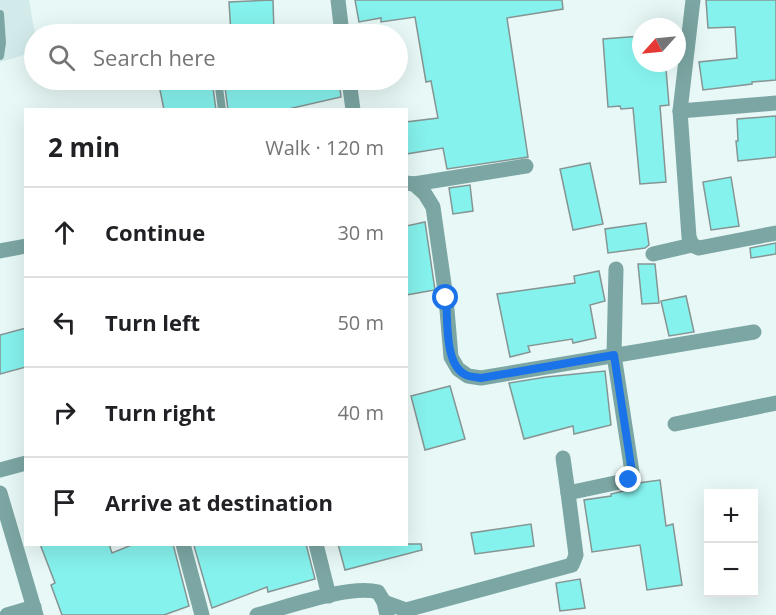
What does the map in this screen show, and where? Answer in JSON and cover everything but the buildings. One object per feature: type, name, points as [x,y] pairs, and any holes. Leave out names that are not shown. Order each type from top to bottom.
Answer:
[{"type":"street","points":[[338,0],[341,24]]},
{"type":"street","points":[[692,245],[688,237],[680,111],[693,0]]},
{"type":"street","points":[[350,90],[353,108]]},
{"type":"street","points":[[680,111],[776,104]]},
{"type":"street","points":[[410,183],[526,166]]},
{"type":"street","points":[[410,183],[425,194],[433,207],[446,298],[451,357],[458,369],[468,376],[481,378],[754,332]]},
{"type":"street","points":[[653,254],[692,245],[699,248],[776,233]]},
{"type":"street","points":[[0,251],[24,246]]},
{"type":"street","points":[[568,494],[629,480],[632,472],[614,355],[616,269]]},
{"type":"street","points":[[675,424],[776,403]]},
{"type":"street","points":[[257,615],[329,596],[368,589],[378,592],[385,608],[406,613],[572,566],[576,555],[562,458]]},
{"type":"street","points":[[0,470],[24,464]]},
{"type":"street","points":[[0,493],[35,611],[7,615]]},
{"type":"street","points":[[184,546],[202,615]]},
{"type":"street","points":[[316,546],[329,596]]},
{"type":"lane","points":[[0,14],[2,43],[0,56]]},
{"type":"lane","points":[[219,90],[222,108]]},
{"type":"shaded area","points":[[0,0],[29,0],[33,24],[24,24],[24,55],[0,62]]},
{"type":"route","points":[[446,298],[451,357],[458,369],[468,376],[481,378],[614,355],[632,472],[629,480]]}]
